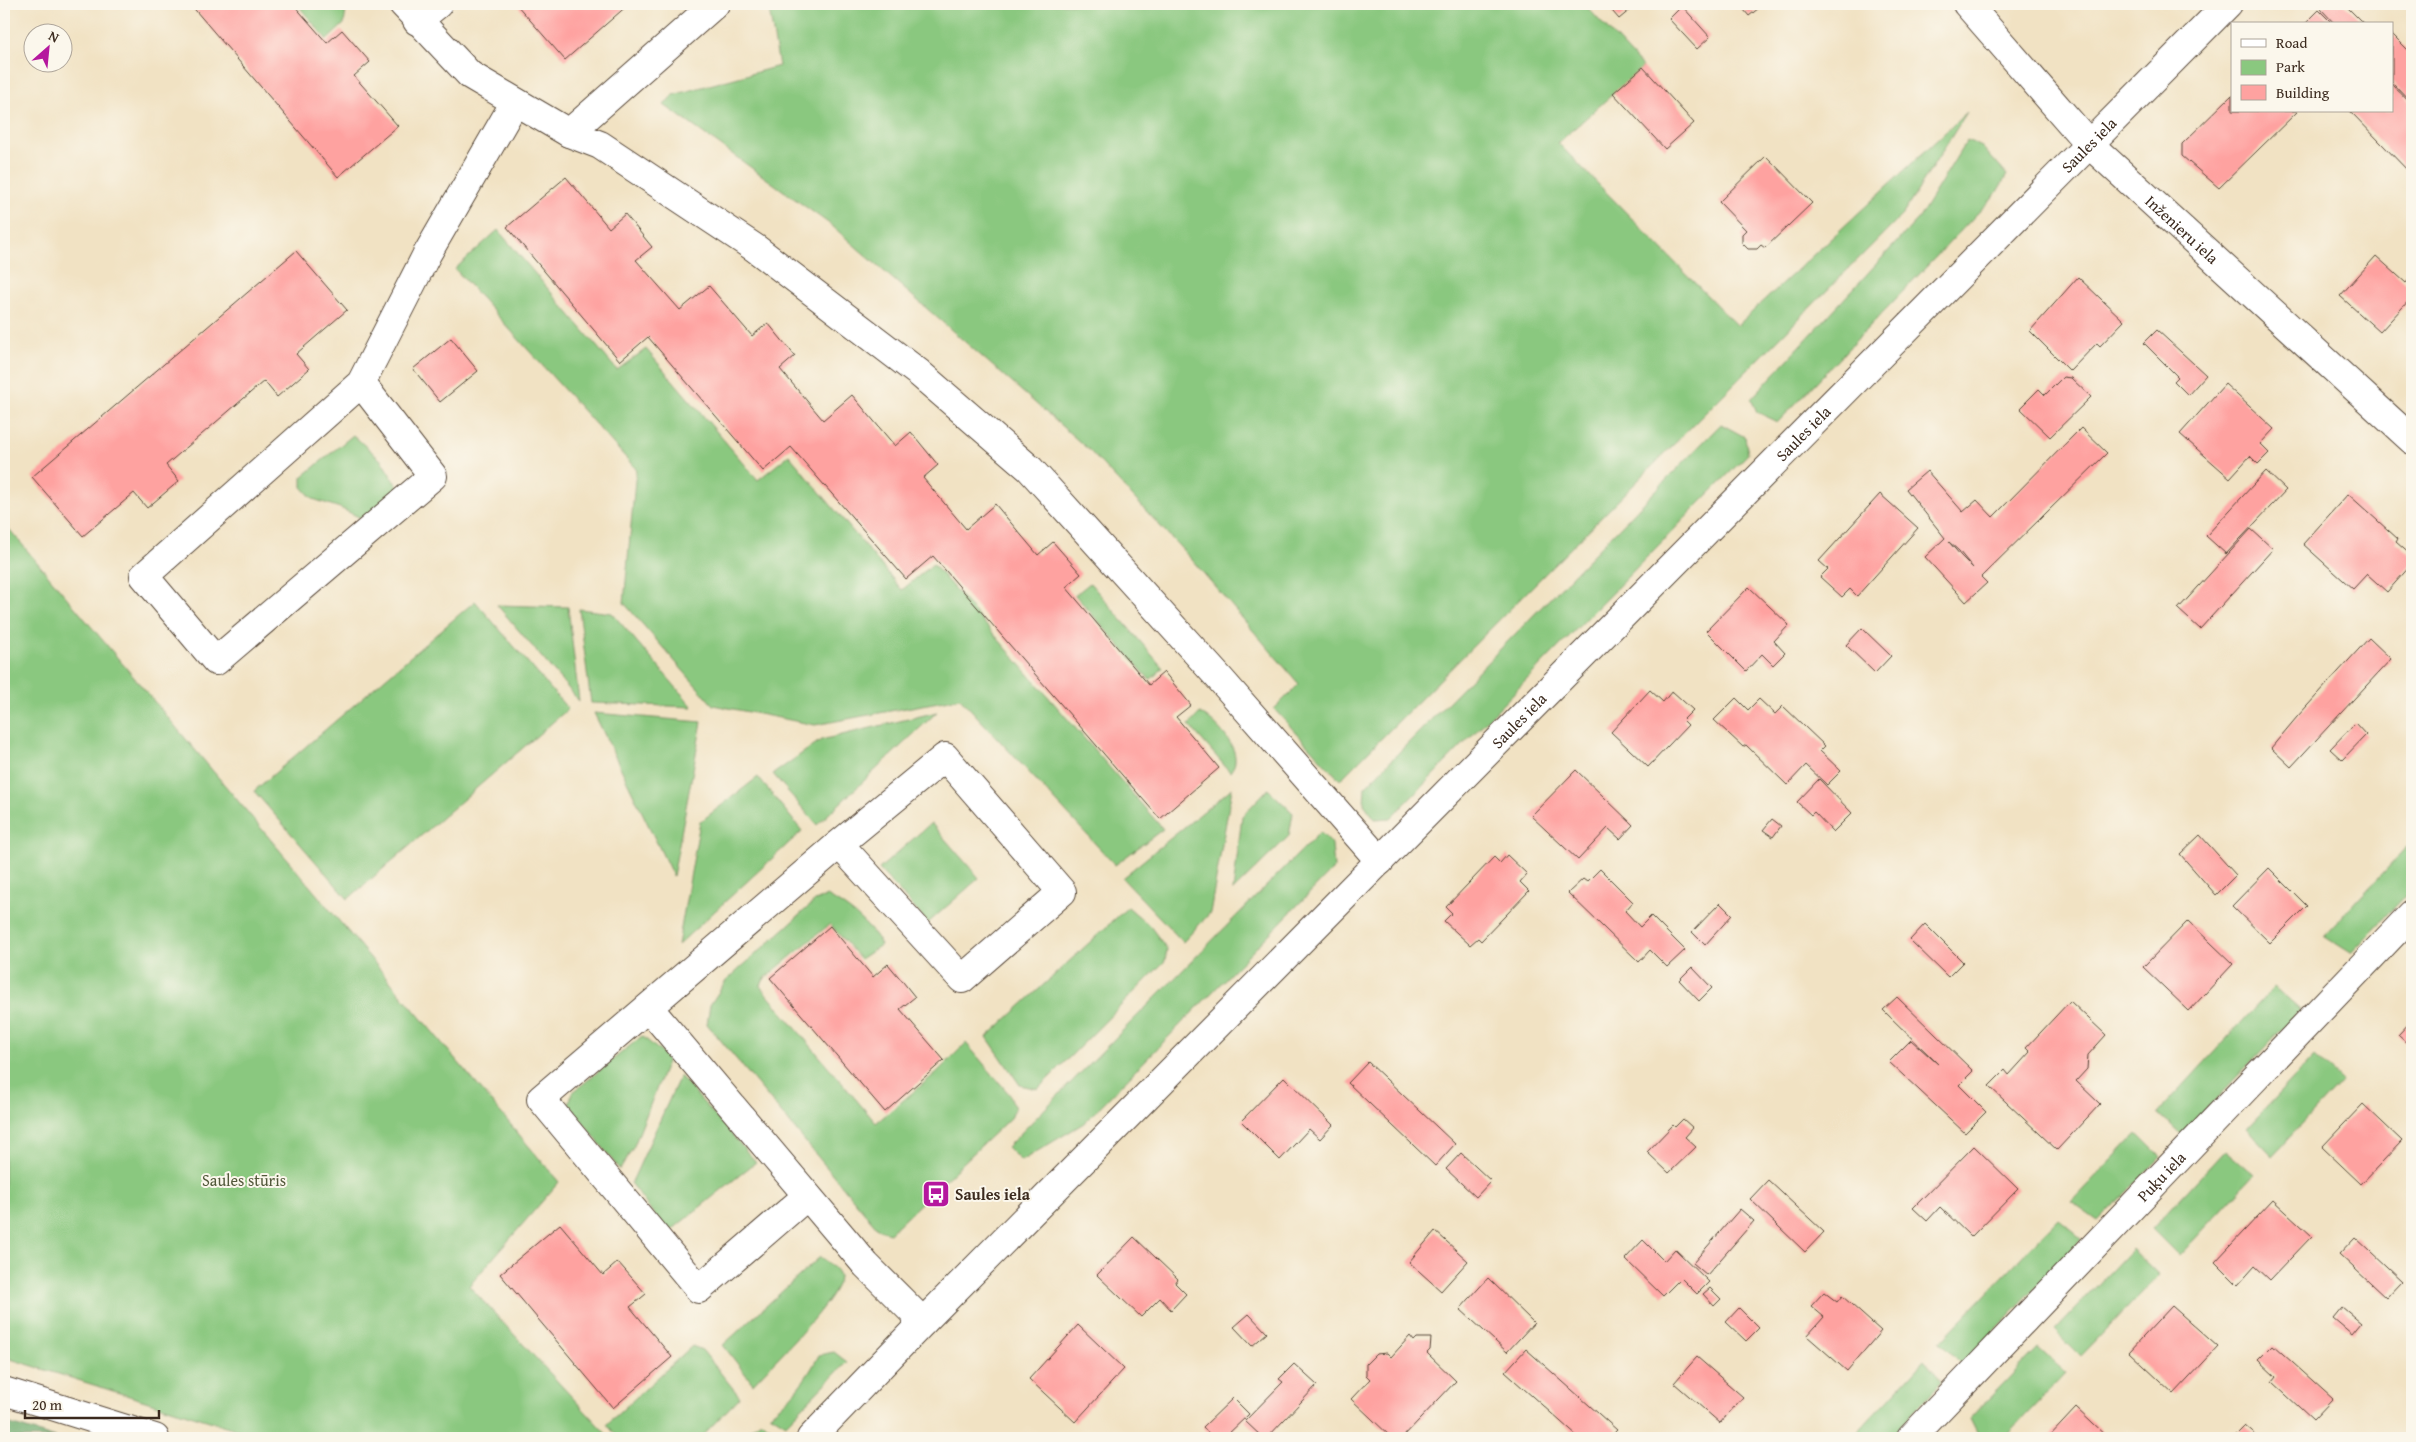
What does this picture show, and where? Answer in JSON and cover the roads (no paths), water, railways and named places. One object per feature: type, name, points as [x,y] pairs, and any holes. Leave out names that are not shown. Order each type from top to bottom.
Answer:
[{"type":"street","points":[[438,4],[410,12],[470,75],[569,133],[600,145],[755,248],[919,373],[1030,469],[1240,701],[1380,861]]},
{"type":"street","points":[[569,133],[715,4]]},
{"type":"street","name":"Inženieru iela","points":[[1967,4],[2089,144],[2412,440]]},
{"type":"street","name":"Saules iela","points":[[812,1438],[923,1322],[2228,4]]},
{"type":"street","points":[[361,383],[433,476],[216,661],[144,576],[361,383],[427,254],[516,102]]},
{"type":"street","points":[[807,1196],[699,1289],[541,1099],[839,844],[945,756],[1062,892],[962,979],[839,844]]},
{"type":"street","name":"Puķu iela","points":[[1911,1438],[2412,914]]},
{"type":"street","points":[[649,1008],[866,1265],[923,1322]]},
{"type":"street","points":[[4,1391],[155,1438]]},
{"type":"place","name":"Saules iela","points":[[936,1194]]},
{"type":"park label","name":"Saules stūris","points":[[244,1180]]}]
